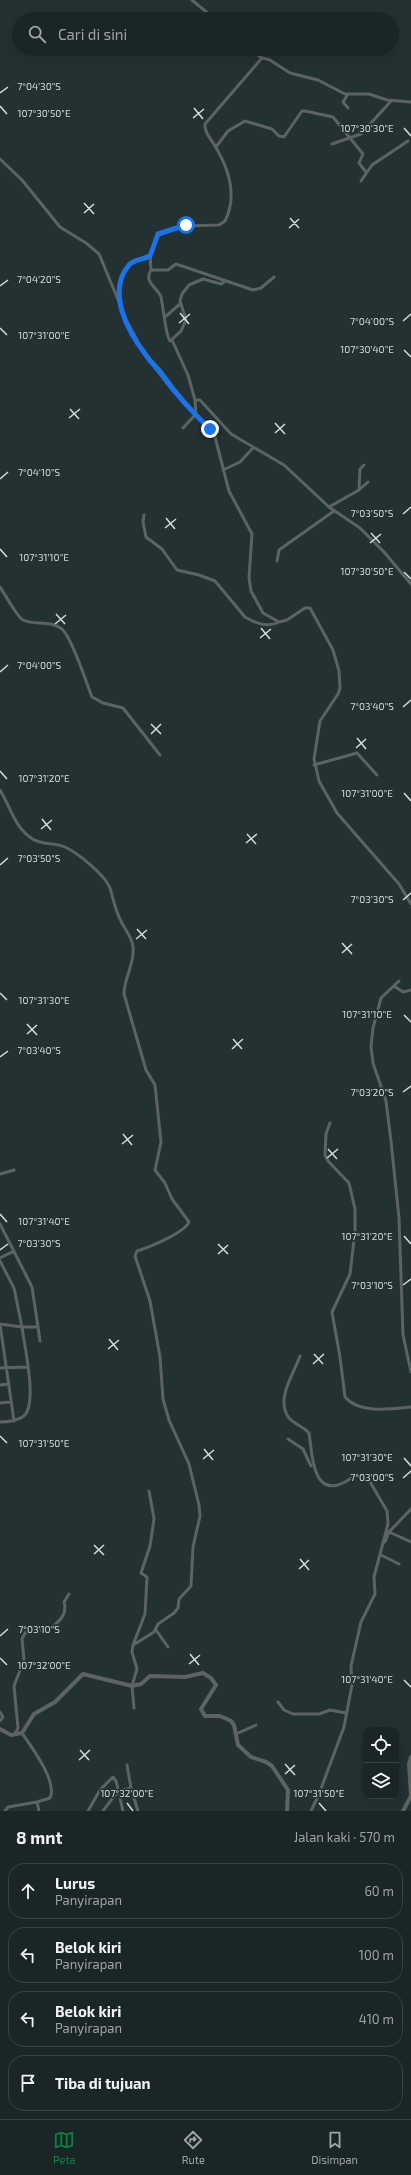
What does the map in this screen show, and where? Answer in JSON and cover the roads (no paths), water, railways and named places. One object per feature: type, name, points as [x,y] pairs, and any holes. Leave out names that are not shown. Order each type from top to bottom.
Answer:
[{"type":"street","points":[[192,0],[207,12]]},
{"type":"street","points":[[260,56],[270,60],[290,73],[318,80],[348,94],[369,94],[392,100],[411,102]]},
{"type":"street","points":[[183,428],[196,414],[197,410],[188,375],[172,340],[168,340],[160,294],[150,283],[150,256],[157,236],[160,232],[186,225],[219,225],[225,221],[231,200],[232,189],[216,147],[205,130],[206,121],[262,58]]},
{"type":"street","points":[[348,94],[343,102],[348,108]]},
{"type":"street","points":[[332,144],[365,131],[392,100]]},
{"type":"street","points":[[216,147],[228,131],[244,121],[272,129],[279,136],[284,137],[302,112],[333,117],[364,155],[359,163],[366,172]]},
{"type":"street","points":[[361,181],[366,172],[377,161],[408,141]]},
{"type":"street","points":[[0,158],[19,177],[60,227],[86,243],[99,254],[120,303],[123,314],[141,349],[173,391],[196,414],[215,438],[232,498],[252,534],[249,578],[251,591],[263,613],[279,622]]},
{"type":"street","points":[[120,303],[120,282],[126,270],[132,262],[150,256]]},
{"type":"street","points":[[151,270],[168,270],[174,263],[253,290],[261,288],[274,277]]},
{"type":"street","points":[[165,317],[180,304],[185,290],[198,280],[221,284],[225,281]]},
{"type":"street","points":[[172,340],[181,331],[186,320],[186,315],[180,304]]},
{"type":"street","points":[[195,400],[200,400],[231,434],[291,470],[305,486],[330,507],[368,535],[411,584]]},
{"type":"street","points":[[223,470],[240,462],[253,448]]},
{"type":"street","points":[[359,490],[360,469],[364,465]]},
{"type":"street","points":[[330,507],[359,490],[368,482]]},
{"type":"street","points":[[277,561],[280,550],[334,510]]},
{"type":"street","points":[[144,515],[143,522],[146,537],[162,549],[177,570],[199,575],[215,581],[245,617],[251,621],[270,625],[287,620],[305,608],[310,608],[324,632],[337,660],[340,688],[334,702],[323,713],[320,721],[314,765],[319,781],[337,813],[399,884],[411,904]]},
{"type":"street","points":[[0,587],[20,618],[27,621],[50,622],[62,630],[69,639],[92,697],[103,703],[123,708],[160,755]]},
{"type":"street","points":[[314,765],[357,753],[377,775]]},
{"type":"street","points":[[0,790],[9,810],[24,832],[38,842],[65,847],[73,852],[102,876],[110,888],[117,913],[133,946],[132,963],[126,981],[124,994],[146,1070],[155,1085],[161,1142],[155,1170],[172,1199],[189,1222],[180,1232],[163,1239],[154,1246],[137,1251],[134,1256],[150,1301],[160,1357],[163,1399],[169,1420],[189,1464],[200,1513],[193,1547],[191,1586],[179,1599],[175,1612],[158,1624],[156,1630],[133,1645]]},
{"type":"street","points":[[399,982],[381,998],[373,1028],[372,1052],[386,1101],[391,1141],[399,1218],[403,1336],[411,1372]]},
{"type":"street","points":[[393,986],[403,992],[411,990]]},
{"type":"street","points":[[330,1123],[326,1134],[325,1155],[328,1161],[349,1183],[355,1209],[355,1232],[350,1274],[332,1312],[340,1356],[345,1397],[357,1406],[388,1409],[411,1407]]},
{"type":"street","points":[[0,1174],[14,1170]]},
{"type":"street","points":[[0,1224],[32,1287],[40,1341]]},
{"type":"street","points":[[0,1258],[14,1251]]},
{"type":"street","points":[[0,1261],[14,1288],[22,1327],[30,1404],[24,1415],[14,1421],[0,1422]]},
{"type":"street","points":[[14,1421],[10,1402],[5,1350],[0,1324],[22,1327],[38,1327]]},
{"type":"street","points":[[0,1350],[5,1350]]},
{"type":"street","points":[[300,1356],[286,1387],[286,1406],[289,1418],[309,1433],[313,1469]]},
{"type":"street","points":[[0,1368],[27,1367]]},
{"type":"street","points":[[0,1385],[9,1384]]},
{"type":"street","points":[[0,1403],[10,1402]]},
{"type":"street","points":[[288,1439],[303,1450],[313,1469],[322,1480],[329,1484],[342,1484],[358,1475],[366,1475],[388,1514],[384,1544],[374,1577],[375,1594],[361,1622],[351,1666],[352,1685],[343,1731],[311,1811]]},
{"type":"street","points":[[134,1708],[132,1686],[137,1669],[132,1652],[145,1611],[147,1577],[141,1573],[150,1546],[154,1519],[149,1491]]},
{"type":"street","points":[[384,1544],[390,1532],[411,1509]]},
{"type":"street","points":[[390,1532],[411,1542]]},
{"type":"street","points":[[381,1555],[399,1564]]},
{"type":"street","points":[[11,1735],[18,1730],[14,1686],[24,1660],[22,1639],[25,1634],[32,1630],[48,1630],[62,1618],[66,1610],[64,1602],[69,1594]]},
{"type":"street","points":[[156,1630],[168,1647]]},
{"type":"street","points":[[0,1729],[11,1735],[22,1733],[34,1714],[55,1702],[83,1674],[132,1686],[141,1684],[150,1676],[174,1677],[200,1673],[206,1674],[216,1685],[201,1709],[202,1713],[205,1716],[220,1716],[231,1721],[238,1745],[248,1755],[272,1766],[287,1787],[287,1811]]},
{"type":"street","points":[[278,1702],[284,1710],[293,1714],[322,1714],[330,1710],[346,1713]]},
{"type":"street","points":[[0,1712],[3,1718],[0,1721]]},
{"type":"street","points":[[236,1734],[256,1725]]},
{"type":"street","points":[[5,1811],[8,1807],[50,1798],[51,1786],[42,1762],[22,1733]]},
{"type":"street","points":[[403,1811],[411,1796],[408,1764],[411,1757]]},
{"type":"street","points":[[127,1765],[131,1788],[138,1811]]},
{"type":"street","points":[[88,1811],[100,1790],[113,1777],[116,1779],[122,1811]]},
{"type":"street","points":[[103,1811],[118,1791],[131,1788]]},
{"type":"street","points":[[37,1802],[39,1811]]},
{"type":"street","points":[[107,1805],[108,1811]]}]
